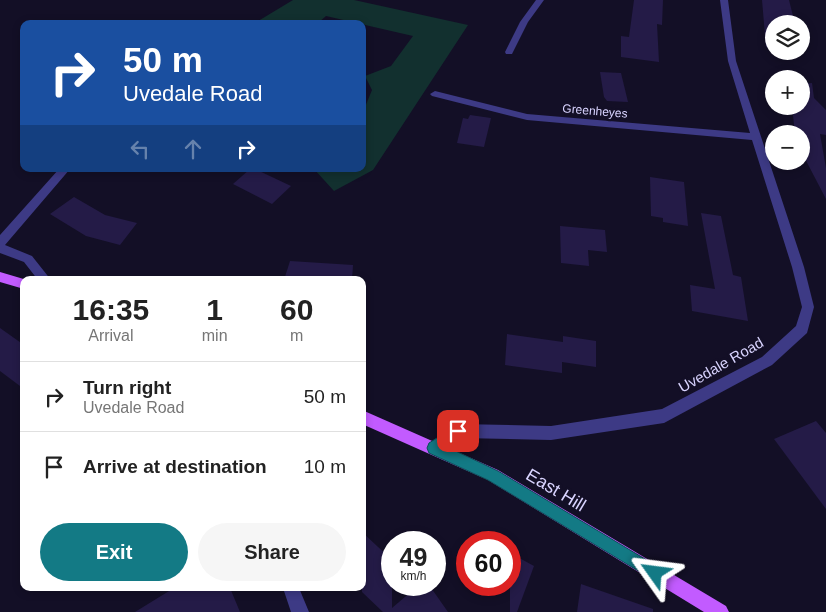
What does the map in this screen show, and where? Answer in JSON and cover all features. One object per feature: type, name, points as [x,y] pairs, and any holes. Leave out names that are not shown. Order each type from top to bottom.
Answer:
[{"type":"main road","points":[[0,277],[20,283]]},
{"type":"main road","name":"East Hill","points":[[366,419],[493,476],[720,612]]},
{"type":"street","points":[[509,52],[524,22],[540,0]]},
{"type":"street","name":"Uvedale Road","points":[[434,448],[458,431],[551,433],[664,416],[767,361],[802,329],[808,307],[798,267],[732,61],[724,0]]},
{"type":"street","name":"Greenheyes","points":[[435,94],[527,117],[756,137]]},
{"type":"street","points":[[0,243],[62,172]]},
{"type":"street","points":[[0,248],[28,259],[42,276]]},
{"type":"street","points":[[291,591],[300,612]]},
{"type":"green space","points":[[293,0],[354,0],[468,25],[373,170],[334,191],[317,172],[366,172],[366,105],[372,90],[366,76],[391,66],[413,36],[366,25],[366,20],[343,20],[326,16],[321,20],[260,20]]},
{"type":"building","points":[[634,0],[663,0],[662,25],[657,24],[659,62],[621,57],[621,36],[629,37]]},
{"type":"building","points":[[762,0],[789,0],[793,15],[765,15],[765,35]]},
{"type":"building","points":[[600,72],[621,73],[628,102],[607,101],[604,97]]},
{"type":"building","points":[[810,83],[812,83],[814,98],[826,110],[826,135],[820,134],[826,168],[826,199],[810,168],[810,125],[794,125],[793,115],[810,115]]},
{"type":"building","points":[[470,115],[491,118],[484,147],[457,143],[463,118],[468,119]]},
{"type":"building","points":[[247,172],[261,172],[291,186],[272,204],[233,184]]},
{"type":"building","points":[[650,177],[684,182],[688,226],[663,222],[663,218],[651,216]]},
{"type":"building","points":[[74,197],[105,215],[137,223],[120,245],[86,236],[50,214]]},
{"type":"building","points":[[701,213],[721,216],[733,275],[741,277],[748,321],[692,311],[690,285],[715,289]]},
{"type":"building","points":[[560,226],[605,230],[607,252],[588,250],[589,266],[561,263]]},
{"type":"building","points":[[290,261],[353,265],[352,276],[285,276]]},
{"type":"building","points":[[0,328],[20,342],[20,386],[0,371]]},
{"type":"building","points":[[507,334],[563,342],[563,336],[596,341],[596,367],[562,362],[562,373],[505,365]]},
{"type":"building","points":[[816,421],[826,433],[826,509],[774,439]]},
{"type":"building","points":[[366,536],[381,550],[381,596],[392,596],[392,608],[406,596],[437,596],[448,612],[383,612],[362,592],[366,591]]},
{"type":"building","points":[[521,559],[534,566],[517,612],[510,612],[510,596],[521,596]]},
{"type":"building","points":[[581,584],[653,609],[653,612],[577,612]]},
{"type":"building","points":[[169,591],[231,591],[240,612],[135,612]]},
{"type":"route","points":[[458,431],[434,448],[493,476],[655,573]]}]
